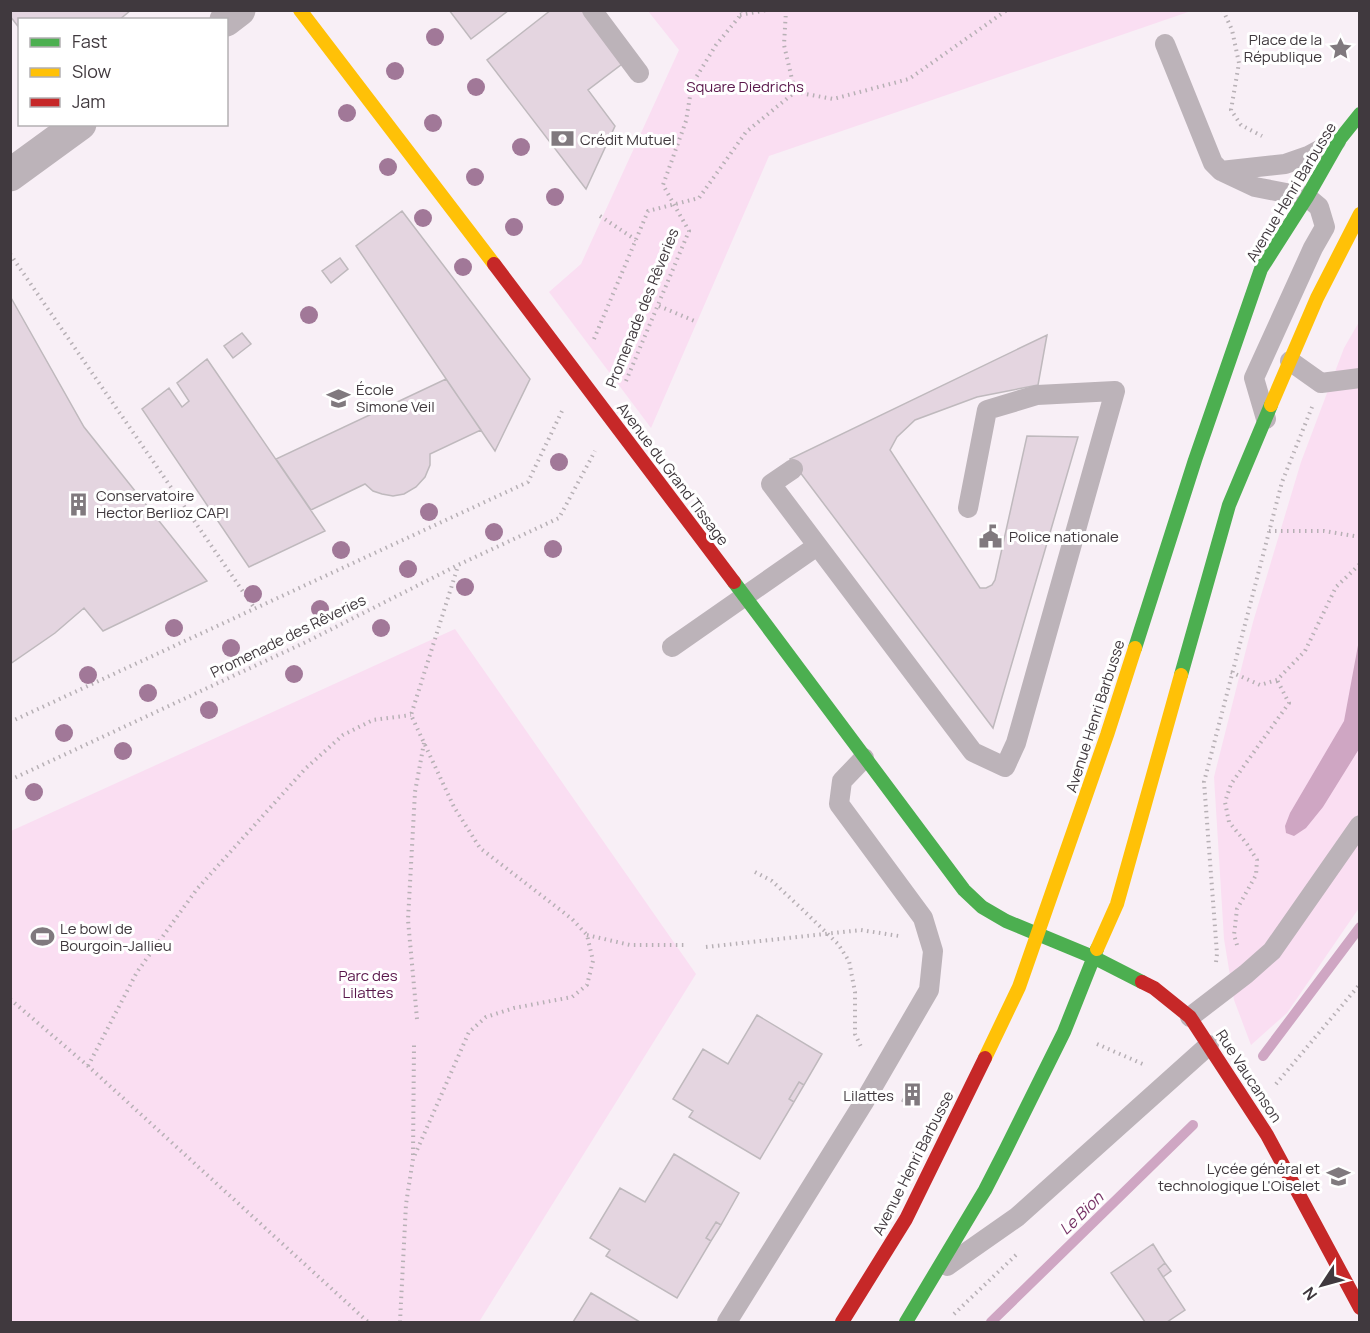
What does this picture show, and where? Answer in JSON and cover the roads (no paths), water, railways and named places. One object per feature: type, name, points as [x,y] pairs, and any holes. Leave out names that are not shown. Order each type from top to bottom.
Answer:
[{"type":"main road","name":"Avenue du Grand Tissage","points":[[300,10],[610,416],[964,890],[982,907],[1038,935]]},
{"type":"main road","name":"Avenue Henri Barbusse","points":[[842,1323],[906,1219],[1019,987],[1107,735],[1195,459],[1261,269],[1340,140],[1359,114]]},
{"type":"main road","points":[[906,1323],[985,1190],[1055,1052],[1117,904],[1229,505],[1317,298],[1359,214]]},
{"type":"main road","name":"Rue Vaucanson","points":[[1038,935],[1093,957],[1154,988],[1190,1017],[1267,1135],[1359,1308]]},
{"type":"street","points":[[10,175],[77,126]]},
{"type":"lane","points":[[592,10],[639,73]]},
{"type":"lane","points":[[1165,44],[1213,163],[1221,171],[1255,187],[1307,197],[1318,207],[1325,227],[1313,248],[1254,378],[1266,419]]},
{"type":"lane","points":[[1221,171],[1285,164],[1308,156],[1340,140]]},
{"type":"lane","points":[[1290,361],[1321,383],[1359,378]]},
{"type":"lane","points":[[793,469],[771,484],[973,752],[1005,767],[1016,743],[1115,391],[1037,395],[987,410],[968,508]]},
{"type":"lane","points":[[672,647],[817,546]]},
{"type":"lane","points":[[726,1323],[929,990],[933,951],[923,918],[839,804],[842,781],[864,758]]},
{"type":"lane","points":[[1190,1017],[1272,951],[1359,825]]},
{"type":"lane","points":[[935,1274],[1017,1217],[1209,1045]]},
{"type":"waterway","name":"Le Bion","points":[[1263,1056],[1360,927]]},
{"type":"waterway","name":"Le Bion","points":[[991,1322],[1193,1125]]},
{"type":"place","name":"Place de la République","points":[[1340,48]]},
{"type":"place","name":"Crédit Mutuel","points":[[562,139]]},
{"type":"place","name":"École Simone Veil","points":[[338,398]]},
{"type":"place","name":"Conservatoire Hector Berlioz CAPI","points":[[78,504]]},
{"type":"place","name":"Police nationale","points":[[991,536]]},
{"type":"place","name":"Le bowl de Bourgoin-Jallieu","points":[[42,937]]},
{"type":"place","name":"Lilattes","points":[[912,1095]]},
{"type":"place","name":"Lycée général et technologique L'Oiselet","points":[[1338,1177]]},
{"type":"park label","name":"Square Diedrichs","points":[[745,86]]},
{"type":"park label","name":"Parc des Lilattes","points":[[368,984]]}]
